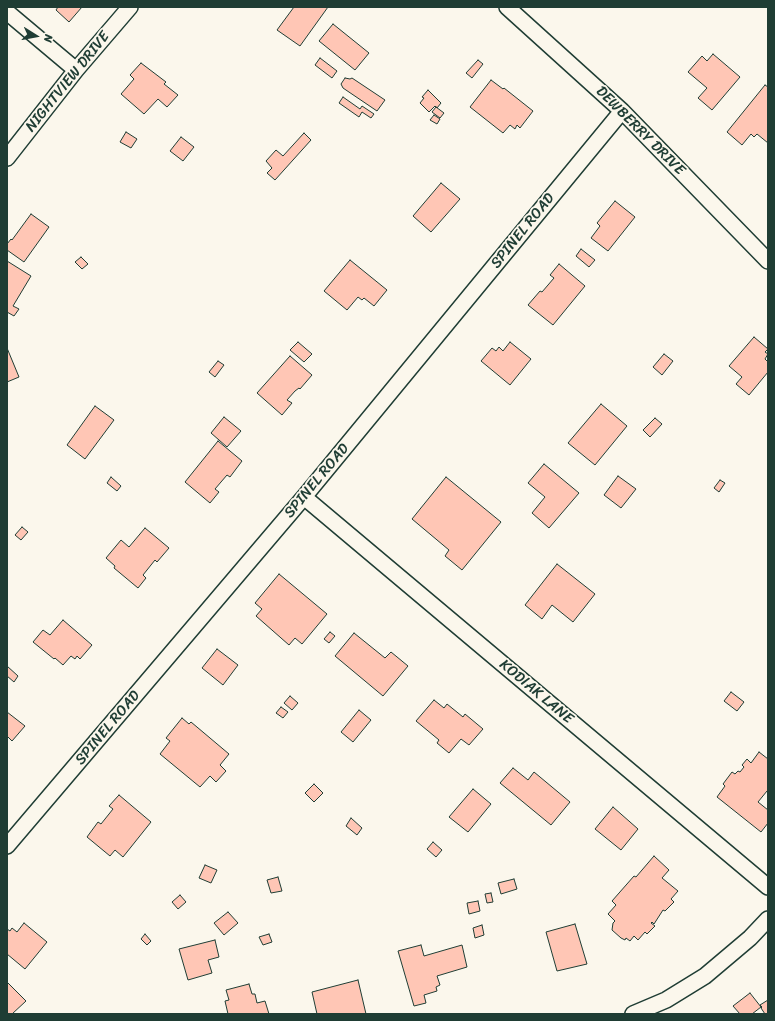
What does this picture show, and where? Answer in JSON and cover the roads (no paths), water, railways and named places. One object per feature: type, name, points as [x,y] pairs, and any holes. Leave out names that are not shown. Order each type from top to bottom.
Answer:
[{"type":"street","name":"NIGHTVIEW DRIVE","points":[[7,158],[76,70],[130,7]]},
{"type":"street","name":"DEWBERRY DRIVE","points":[[507,7],[622,111],[768,261]]},
{"type":"street","points":[[7,12],[76,70]]},
{"type":"street","name":"SPINEL ROAD","points":[[7,846],[304,497],[622,111]]},
{"type":"street","name":"KODIAK LANE","points":[[304,497],[768,887]]},
{"type":"street","points":[[633,1014],[666,1000],[705,976],[750,938],[768,919]]}]
